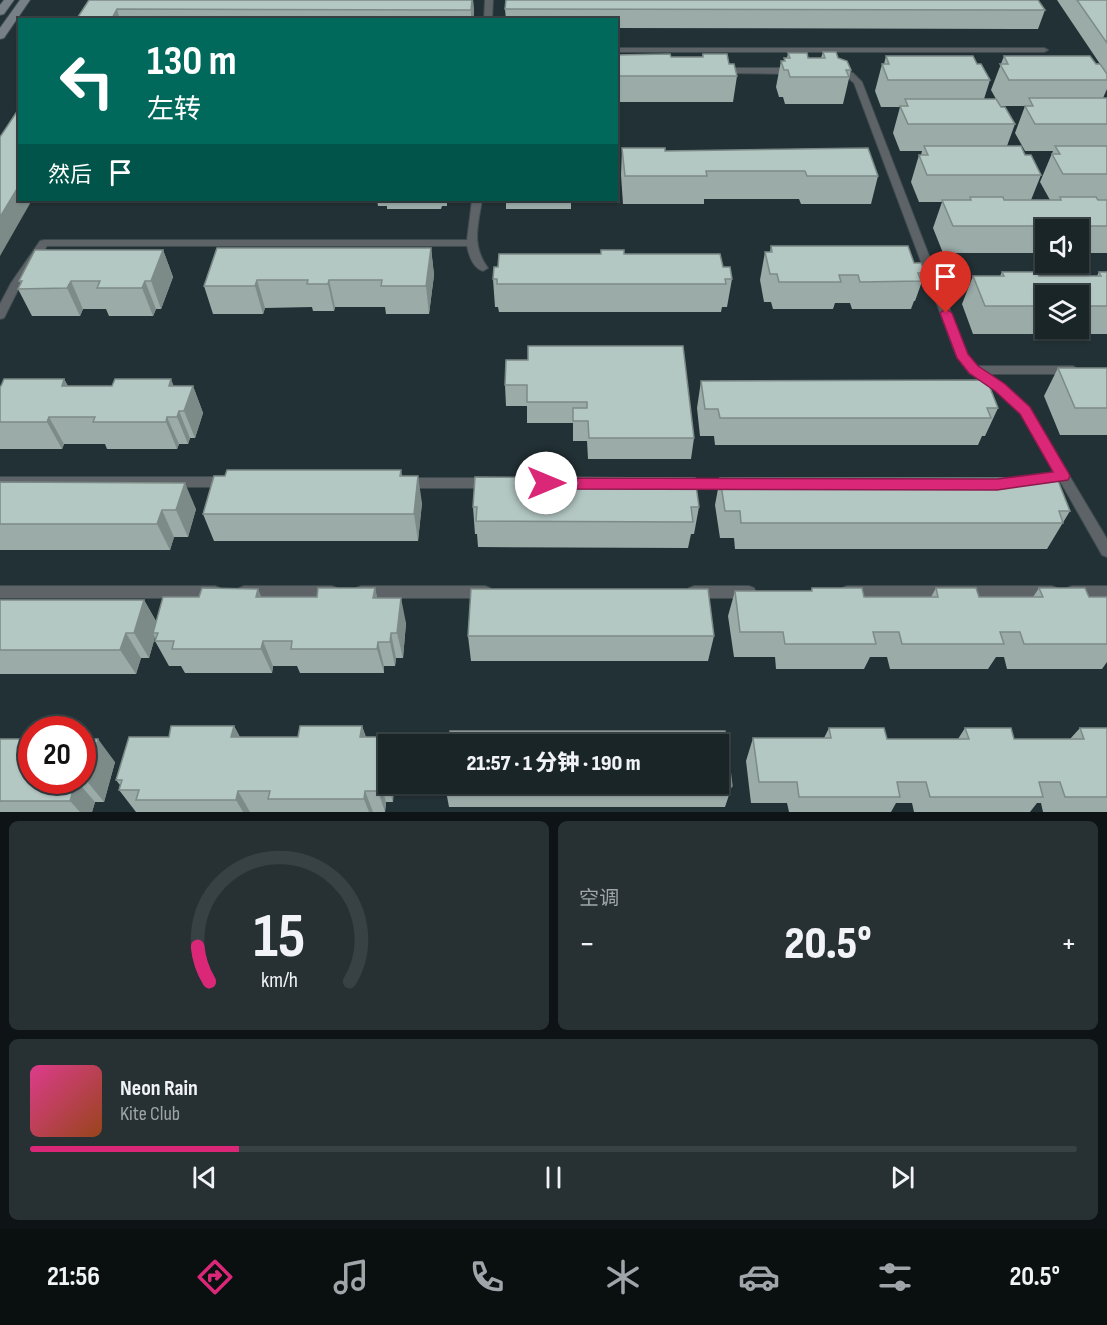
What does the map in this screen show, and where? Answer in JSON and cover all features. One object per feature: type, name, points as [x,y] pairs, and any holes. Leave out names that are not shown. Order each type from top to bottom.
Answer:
[{"type":"main road","points":[[0,12],[9,0]]},
{"type":"main road","points":[[0,36],[26,0]]},
{"type":"lane","points":[[488,18],[489,0]]},
{"type":"lane","points":[[618,50],[1044,50]]},
{"type":"lane","points":[[711,71],[806,71]]},
{"type":"lane","points":[[818,71],[842,71],[858,82],[962,355],[973,370],[1000,387],[1025,411],[1107,551]]},
{"type":"lane","points":[[477,201],[472,252],[477,263],[483,268]]},
{"type":"lane","points":[[0,315],[16,283],[44,243],[472,243]]},
{"type":"lane","points":[[973,370],[1085,370]]},
{"type":"lane","points":[[1019,482],[1063,476]]},
{"type":"lane","points":[[0,482],[237,482]]},
{"type":"lane","points":[[392,483],[499,483]]},
{"type":"lane","points":[[665,484],[748,484]]},
{"type":"lane","points":[[0,592],[500,592]]},
{"type":"lane","points":[[678,592],[762,592]]},
{"type":"lane","points":[[833,592],[1107,592]]},
{"type":"building","points":[[89,0],[472,0],[471,10],[117,9],[112,18],[77,18]]},
{"type":"building","points":[[506,0],[1038,0],[1045,10],[505,9]]},
{"type":"building","points":[[1077,0],[1107,0],[1107,43]]},
{"type":"building","points":[[823,52],[836,52],[838,58],[847,61],[851,70],[846,70],[849,77],[790,77],[781,61],[785,61],[784,58],[790,58],[788,53],[807,53],[808,58],[825,58]]},
{"type":"building","points":[[670,54],[671,57],[703,57],[703,54],[727,54],[729,64],[734,64],[737,76],[618,76],[618,55]]},
{"type":"building","points":[[886,56],[973,56],[977,64],[981,64],[990,80],[888,80],[882,64],[889,64]]},
{"type":"building","points":[[1004,56],[1090,56],[1096,64],[1100,64],[1107,74],[1107,80],[1009,80],[1000,64],[1008,64]]},
{"type":"building","points":[[1029,98],[1107,98],[1107,124],[1035,124],[1025,106],[1033,106]]},
{"type":"building","points":[[905,99],[996,99],[1001,107],[1005,107],[1015,124],[908,124],[900,106],[908,106]]},
{"type":"building","points":[[18,110],[18,187],[0,217],[0,137]]},
{"type":"building","points":[[924,146],[1021,146],[1025,155],[1031,155],[1041,175],[927,175],[919,155],[928,155]]},
{"type":"building","points":[[1055,146],[1107,146],[1107,174],[1063,174],[1052,154],[1060,154]]},
{"type":"building","points":[[622,148],[665,148],[665,151],[868,148],[878,176],[807,176],[805,171],[706,171],[707,176],[625,176]]},
{"type":"building","points":[[970,197],[1003,197],[1004,200],[1061,200],[1060,197],[1096,197],[1098,200],[1107,200],[1107,226],[1089,226],[1089,219],[1035,219],[1035,226],[953,226],[942,200],[971,200]]},
{"type":"building","points":[[771,246],[908,246],[914,263],[921,263],[925,273],[918,273],[921,281],[860,282],[858,275],[839,275],[841,282],[779,282],[777,274],[770,274],[765,252],[772,252]]},
{"type":"building","points":[[217,248],[431,248],[426,286],[381,286],[382,280],[329,280],[328,284],[307,284],[308,280],[257,280],[255,286],[204,286]]},
{"type":"building","points":[[35,250],[163,250],[151,281],[145,281],[142,288],[97,288],[100,281],[71,281],[67,288],[18,289],[22,281],[19,281]]},
{"type":"building","points":[[601,250],[624,250],[624,254],[720,254],[723,267],[730,267],[732,279],[725,279],[726,284],[497,284],[497,279],[493,279],[494,267],[498,267],[499,254],[601,254]]},
{"type":"building","points":[[1002,272],[1035,272],[1039,276],[1101,276],[1099,272],[1107,272],[1107,306],[1089,306],[1089,285],[1035,285],[1035,306],[985,306],[973,276],[1004,276]]},
{"type":"building","points":[[528,346],[683,346],[694,438],[589,438],[588,421],[573,421],[573,408],[587,408],[587,402],[527,402],[527,385],[505,385],[506,360],[528,360]]},
{"type":"building","points":[[1058,368],[1107,368],[1107,408],[1075,408]]},
{"type":"building","points":[[4,379],[64,379],[62,386],[112,386],[115,379],[171,379],[169,386],[193,386],[184,411],[179,411],[177,417],[167,417],[166,422],[93,422],[95,417],[49,417],[47,422],[0,422],[0,386]]},
{"type":"building","points":[[987,380],[998,408],[987,408],[991,418],[720,418],[718,409],[705,409],[701,381]]},
{"type":"building","points":[[227,470],[401,470],[400,476],[418,476],[414,514],[203,514],[214,476],[225,476]]},
{"type":"building","points":[[475,477],[695,478],[699,507],[691,507],[693,522],[476,521],[477,507],[473,507]]},
{"type":"building","points":[[720,478],[1057,478],[1070,511],[1059,511],[1063,523],[741,523],[740,511],[725,511]]},
{"type":"building","points":[[0,482],[185,483],[176,510],[162,510],[157,524],[0,524]]},
{"type":"building","points":[[202,588],[258,589],[256,597],[317,597],[318,588],[375,588],[373,598],[401,598],[397,633],[391,633],[390,642],[378,642],[377,649],[291,649],[292,641],[263,641],[261,649],[172,649],[174,641],[155,641],[158,633],[153,633],[163,597],[199,597]]},
{"type":"building","points":[[812,588],[862,588],[864,597],[938,597],[936,588],[976,588],[979,597],[1043,597],[1039,588],[1085,588],[1089,597],[1107,597],[1107,644],[1024,644],[1020,632],[1000,632],[1004,644],[902,644],[899,632],[873,632],[876,644],[785,644],[783,632],[740,632],[735,591],[812,591]]},
{"type":"building","points":[[471,589],[708,589],[714,636],[468,636]]},
{"type":"building","points":[[0,600],[144,600],[134,633],[126,633],[120,650],[0,650]]},
{"type":"building","points":[[171,726],[234,726],[231,737],[298,737],[300,726],[362,726],[360,737],[378,737],[378,791],[365,791],[364,799],[268,799],[270,791],[238,791],[236,800],[136,800],[139,790],[119,790],[122,780],[116,780],[129,737],[169,737]]},
{"type":"building","points":[[829,728],[884,728],[887,739],[969,739],[965,728],[1011,728],[1014,739],[1084,739],[1080,728],[1107,728],[1107,797],[1065,797],[1060,782],[1039,782],[1043,797],[930,797],[926,782],[897,782],[900,797],[799,797],[797,782],[759,782],[753,738],[831,738]]},
{"type":"building","points":[[450,731],[725,731],[725,734],[450,734]]},
{"type":"building","points":[[0,739],[18,739],[18,794],[72,794],[70,801],[0,801]]},
{"type":"building","points":[[729,762],[732,786],[729,786]]},
{"type":"route","points":[[546,483],[997,484],[1063,476],[1025,411],[1000,387],[973,370],[962,355],[946,313]]}]
